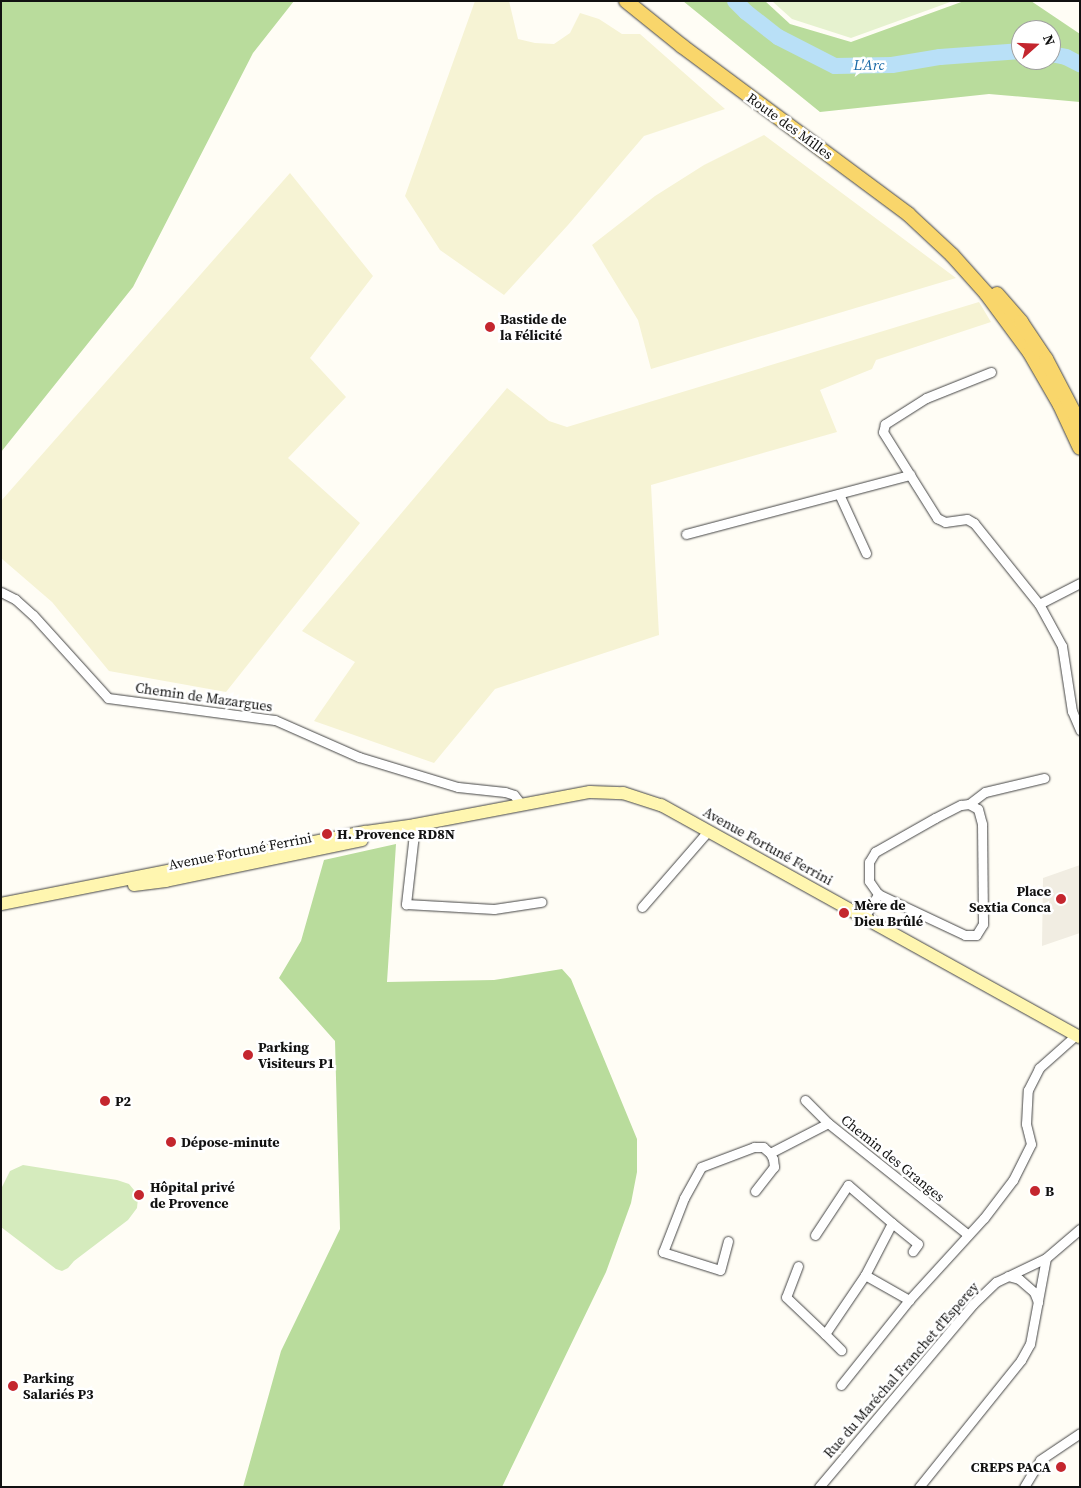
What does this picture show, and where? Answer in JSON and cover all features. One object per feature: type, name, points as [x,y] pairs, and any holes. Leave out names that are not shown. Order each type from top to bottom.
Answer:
[{"type":"main road","name":"Route des Milles","points":[[626,1],[682,46],[908,214],[952,255],[986,282],[1021,322],[1046,359],[1080,424]]},
{"type":"main road","name":"Route des Milles","points":[[952,255],[986,293],[1030,352],[1060,405],[1080,448]]},
{"type":"main road","name":"Avenue Fortuné Ferrini","points":[[1,904],[67,893],[158,882],[340,846],[415,825],[521,804],[590,792],[623,793],[648,799],[708,831],[865,916],[1078,1036]]},
{"type":"street","points":[[991,372],[926,398],[884,424],[883,432],[937,518],[944,522],[967,519],[974,523],[1039,604],[1062,646],[1072,711],[1080,730]]},
{"type":"street","points":[[686,534],[910,475]]},
{"type":"street","points":[[839,494],[866,552]]},
{"type":"street","points":[[1039,604],[1080,583]]},
{"type":"street","name":"Chemin de Mazargues","points":[[1,592],[15,599],[34,614],[108,698],[275,720],[359,757],[458,787],[505,792],[514,795],[521,804]]},
{"type":"street","points":[[969,804],[978,809],[982,824],[983,924],[976,935],[965,935],[878,894],[869,880],[869,862],[875,852],[935,818],[961,805],[969,804],[985,792],[1044,778]]},
{"type":"street","points":[[415,825],[406,904],[494,909],[541,902]]},
{"type":"street","points":[[642,908],[708,831]]},
{"type":"street","points":[[865,916],[878,894]]},
{"type":"street","points":[[841,1385],[910,1300],[967,1234],[984,1218],[1013,1180],[1031,1144],[1026,1124],[1028,1090],[1039,1068],[1078,1036]]},
{"type":"street","name":"Chemin des Granges","points":[[805,1100],[828,1123],[967,1234]]},
{"type":"street","points":[[770,1153],[828,1123]]},
{"type":"street","points":[[728,1241],[720,1270],[663,1252],[684,1198],[701,1167],[754,1147],[763,1146],[774,1159],[774,1167],[754,1191]]},
{"type":"street","points":[[815,1235],[848,1185],[918,1244],[913,1252]]},
{"type":"street","points":[[825,1334],[865,1275],[892,1223]]},
{"type":"street","name":"Rue du Maréchal Franchet d'Esperey","points":[[818,1487],[973,1304],[996,1282],[1046,1258],[1080,1229]]},
{"type":"street","points":[[919,1487],[1022,1360],[1030,1344],[1046,1258]]},
{"type":"street","points":[[798,1266],[786,1297],[841,1350]]},
{"type":"street","points":[[865,1275],[910,1300]]},
{"type":"street","points":[[1008,1276],[1019,1279],[1034,1292],[1038,1302]]},
{"type":"street","points":[[1024,1487],[1040,1460],[1080,1433]]},
{"type":"shaded area","points":[[475,1],[509,1],[518,39],[535,43],[554,44],[570,33],[580,13],[599,19],[622,34],[640,34],[725,109],[644,136],[568,225],[504,295],[440,250],[405,196]]},
{"type":"shaded area","points":[[764,135],[956,278],[651,369],[638,320],[592,245],[655,196],[704,165]]},
{"type":"shaded area","points":[[290,173],[373,276],[310,358],[346,397],[288,458],[360,523],[226,692],[109,671],[52,602],[1,558],[1,501]]},
{"type":"shaded area","points":[[979,302],[991,322],[876,360],[872,369],[820,390],[837,432],[651,485],[659,635],[495,689],[434,763],[314,721],[355,662],[302,631],[507,388],[549,421],[567,427]]},
{"type":"shaded area","name":"Place Sextia Conca","points":[[1080,865],[1080,933],[1042,946],[1043,878]]},
{"type":"green space","points":[[1,1],[294,1],[253,53],[133,287],[1,452]]},
{"type":"green space","points":[[683,1],[765,1],[790,24],[851,42],[964,1],[1031,1],[1059,20],[1011,20],[1011,70],[1061,70],[1061,21],[1080,34],[1080,102],[989,94],[820,112]]},
{"type":"green space","points":[[772,1],[953,1],[851,38],[792,19]]},
{"type":"green space","points":[[396,844],[387,982],[494,980],[562,969],[571,979],[637,1139],[637,1172],[631,1203],[606,1272],[502,1487],[243,1487],[281,1351],[340,1229],[335,1041],[279,978],[301,941],[324,860]]},
{"type":"green space","points":[[23,1165],[117,1180],[129,1184],[138,1198],[137,1208],[128,1220],[74,1261],[68,1268],[62,1271],[56,1269],[1,1227],[1,1189],[10,1171]]},
{"type":"waterway","name":"L'Arc","points":[[735,1],[778,37],[835,66],[892,65],[940,57],[1011,52]]},
{"type":"waterway","name":"L'Arc","points":[[1061,56],[1080,64]]},
{"type":"place","name":"Bastide de la Félicité","points":[[490,327]]},
{"type":"place","name":"H. Provence RD8N","points":[[327,834]]},
{"type":"place","name":"Place Sextia Conca","points":[[1061,899]]},
{"type":"place","name":"Mère de Dieu Brûlé","points":[[844,913]]},
{"type":"place","name":"Parking Visiteurs P1","points":[[248,1055]]},
{"type":"place","name":"P2","points":[[105,1101]]},
{"type":"place","name":"Dépose-minute","points":[[171,1142]]},
{"type":"place","name":"B","points":[[1035,1191]]},
{"type":"place","name":"Hôpital privé de Provence","points":[[139,1195]]},
{"type":"place","name":"Parking Salariés P3","points":[[13,1386]]},
{"type":"place","name":"CREPS PACA","points":[[1061,1467]]}]
